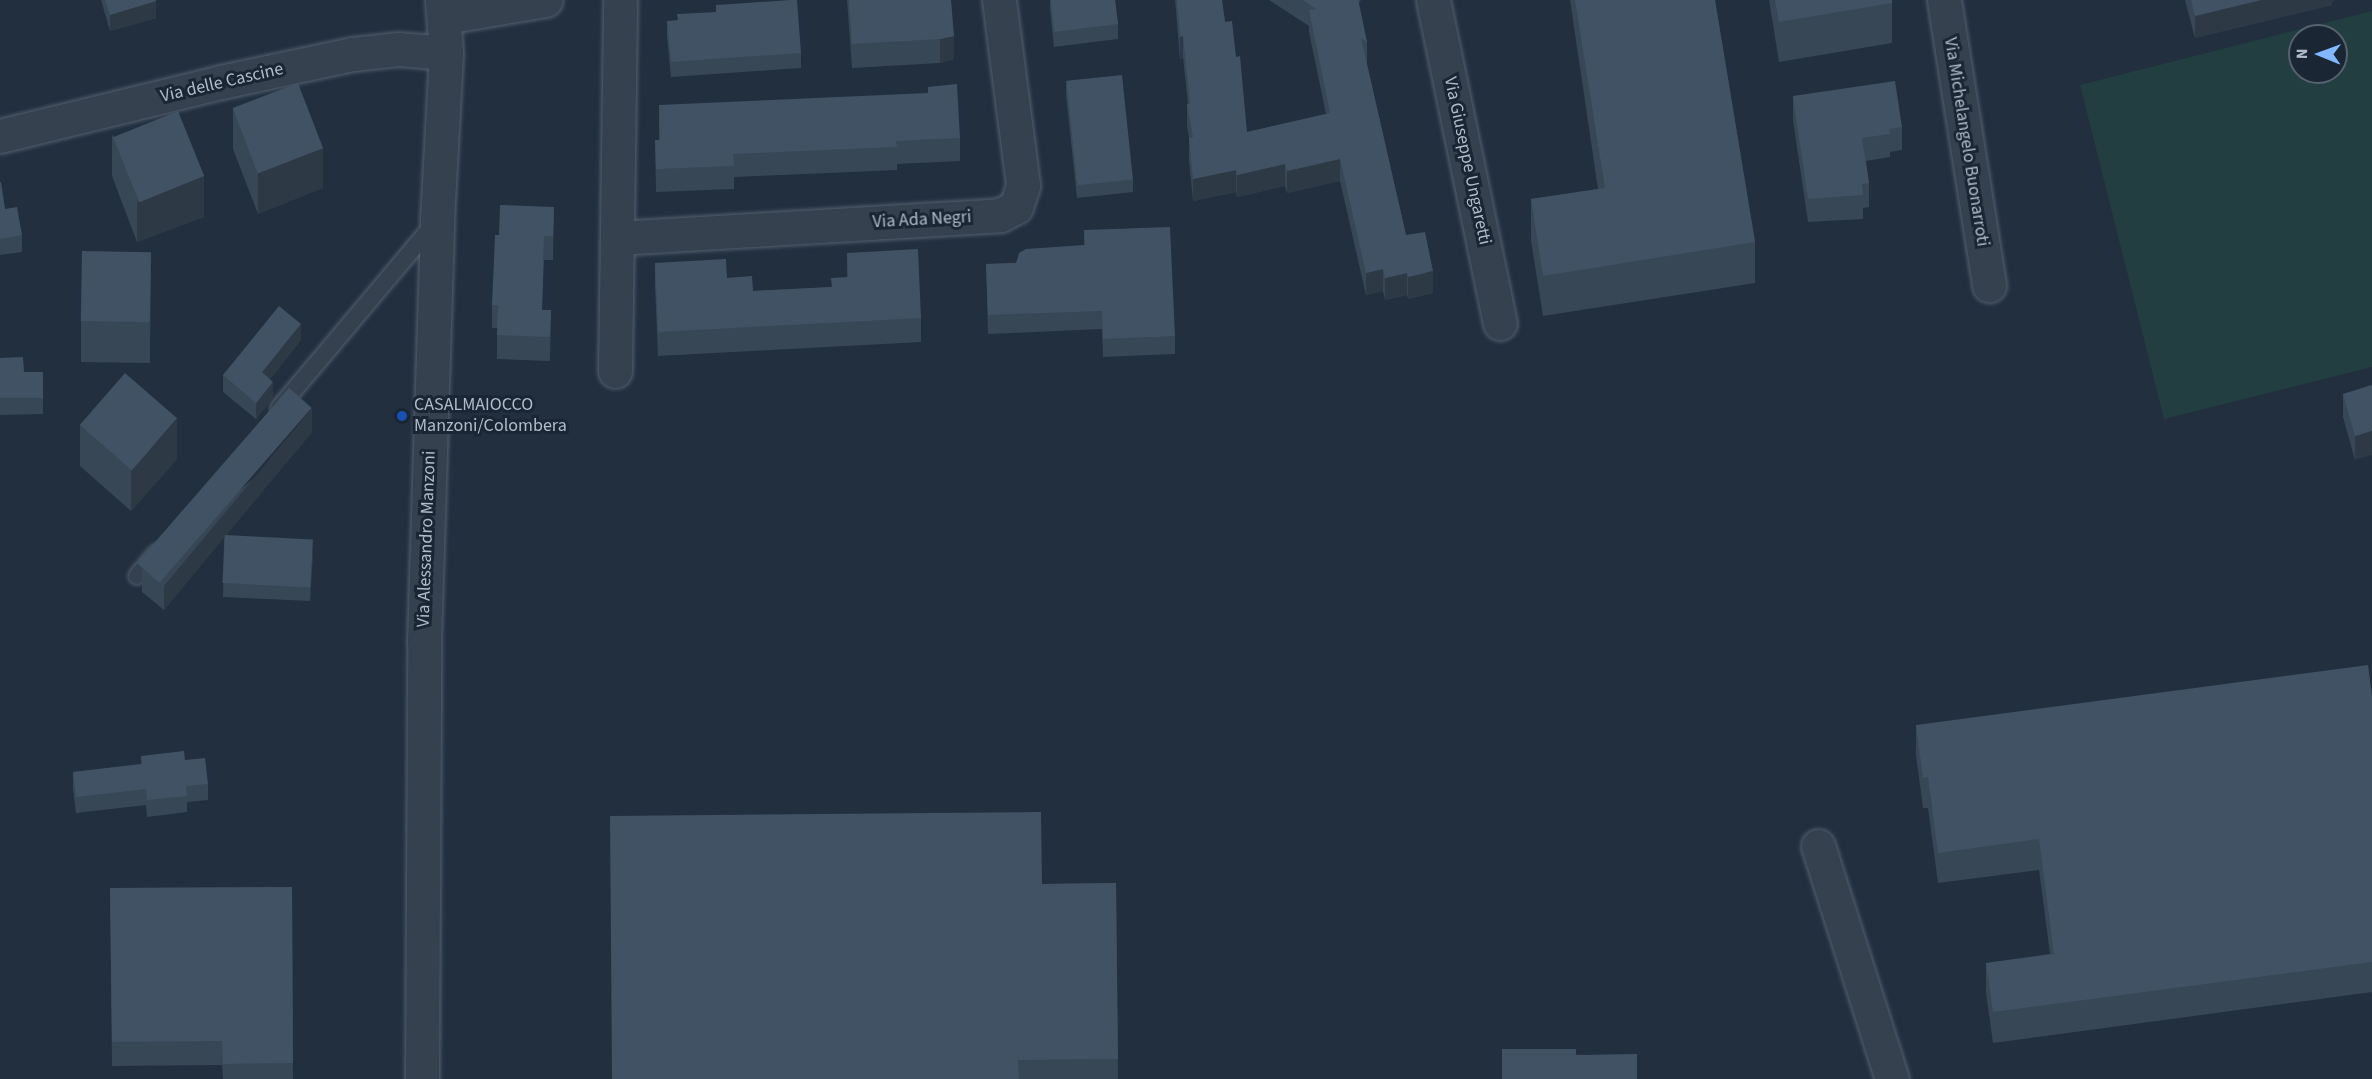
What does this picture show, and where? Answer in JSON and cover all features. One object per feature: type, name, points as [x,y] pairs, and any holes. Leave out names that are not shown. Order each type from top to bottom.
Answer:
[{"type":"street","points":[[443,8],[546,0]]},
{"type":"street","points":[[615,371],[620,0]]},
{"type":"street","name":"Via Ada Negri","points":[[616,238],[1000,215],[1017,207],[1023,185],[999,0]]},
{"type":"street","name":"Via Giuseppe Ungaretti","points":[[1434,0],[1500,323]]},
{"type":"street","name":"Via Michelangelo Buonarroti","points":[[1944,0],[1989,285]]},
{"type":"street","name":"Via Alessandro Manzoni","points":[[422,1079],[424,641],[437,220],[446,53],[443,8]]},
{"type":"street","name":"Via delle Cascine","points":[[0,136],[221,82],[352,54],[405,49],[446,53]]},
{"type":"street","points":[[1818,846],[1892,1079]]},
{"type":"lane","points":[[268,421],[437,220]]},
{"type":"lane","points":[[137,576],[168,539]]},
{"type":"green space","points":[[2372,11],[2372,367],[2164,419],[2080,85],[2288,32],[2288,84],[2348,84],[2348,24],[2321,24]]},
{"type":"building","points":[[105,0],[156,0],[156,1],[110,15]]},
{"type":"building","points":[[797,0],[801,53],[671,62],[667,21],[678,20],[677,14],[716,12],[716,5]]},
{"type":"building","points":[[849,0],[951,0],[954,36],[940,39],[852,44]]},
{"type":"building","points":[[1051,0],[1115,0],[1118,24],[1054,32]]},
{"type":"building","points":[[1177,0],[1222,0],[1225,22],[1232,21],[1236,57],[1240,56],[1247,132],[1330,113],[1309,10],[1316,9],[1303,0],[1358,0],[1367,42],[1361,38],[1406,235],[1425,232],[1433,271],[1408,277],[1407,273],[1385,278],[1383,269],[1366,273],[1340,159],[1287,171],[1285,164],[1237,175],[1236,170],[1193,179],[1189,138],[1193,137],[1187,104],[1190,103]]},
{"type":"building","points":[[1575,0],[1715,0],[1755,242],[1543,276],[1531,199],[1605,188]]},
{"type":"building","points":[[1775,0],[1892,0],[1892,3],[1779,22]]},
{"type":"building","points":[[2191,0],[2261,0],[2195,16]]},
{"type":"building","points":[[1122,75],[1133,179],[1077,185],[1066,81]]},
{"type":"building","points":[[1895,81],[1902,127],[1889,129],[1890,134],[1862,138],[1869,183],[1862,184],[1863,195],[1808,199],[1793,96]]},
{"type":"building","points":[[298,83],[323,148],[258,173],[233,108]]},
{"type":"building","points":[[957,84],[960,138],[896,141],[897,147],[733,154],[734,166],[656,169],[655,140],[660,140],[659,105],[928,93],[928,87]]},
{"type":"building","points":[[178,111],[204,176],[139,202],[113,137]]},
{"type":"building","points":[[0,182],[5,209],[17,207],[22,235],[0,239]]},
{"type":"building","points":[[500,205],[554,207],[553,236],[544,236],[542,310],[551,310],[550,337],[497,335],[498,305],[492,305],[495,235],[499,235]]},
{"type":"building","points":[[1170,227],[1175,336],[1103,339],[1102,311],[988,315],[986,264],[1016,263],[1019,253],[1026,249],[1085,245],[1084,230]]},
{"type":"building","points":[[918,249],[921,318],[658,332],[655,263],[726,259],[727,278],[752,276],[753,291],[832,287],[831,278],[848,277],[847,253]]},
{"type":"building","points":[[82,251],[151,252],[150,322],[81,321]]},
{"type":"building","points":[[279,306],[301,324],[262,372],[273,382],[256,403],[223,375]]},
{"type":"building","points":[[23,357],[24,372],[43,372],[43,398],[0,398],[0,358]]},
{"type":"building","points":[[125,373],[177,418],[132,470],[80,425]]},
{"type":"building","points":[[2372,385],[2372,431],[2355,436],[2343,394]]},
{"type":"building","points":[[289,388],[312,408],[159,583],[137,563]]},
{"type":"building","points":[[225,535],[313,540],[310,588],[222,583]]},
{"type":"building","points":[[2368,665],[2372,696],[2372,962],[1993,1012],[1986,963],[2054,954],[2039,839],[1938,853],[1928,777],[1923,778],[1916,725]]},
{"type":"building","points":[[184,751],[185,760],[205,758],[208,784],[186,786],[187,796],[147,800],[146,789],[76,797],[73,772],[142,764],[141,756]]},
{"type":"building","points":[[1041,812],[1042,884],[1116,883],[1118,1059],[1018,1060],[1019,1079],[612,1079],[610,816]]},
{"type":"building","points":[[292,887],[293,1063],[223,1064],[222,1041],[112,1042],[110,888]]},
{"type":"building","points":[[1502,1049],[1576,1049],[1576,1055],[1637,1054],[1637,1079],[1502,1079]]},
{"type":"place","name":"CASALMAIOCCO Manzoni/Colombera","points":[[402,416]]}]
